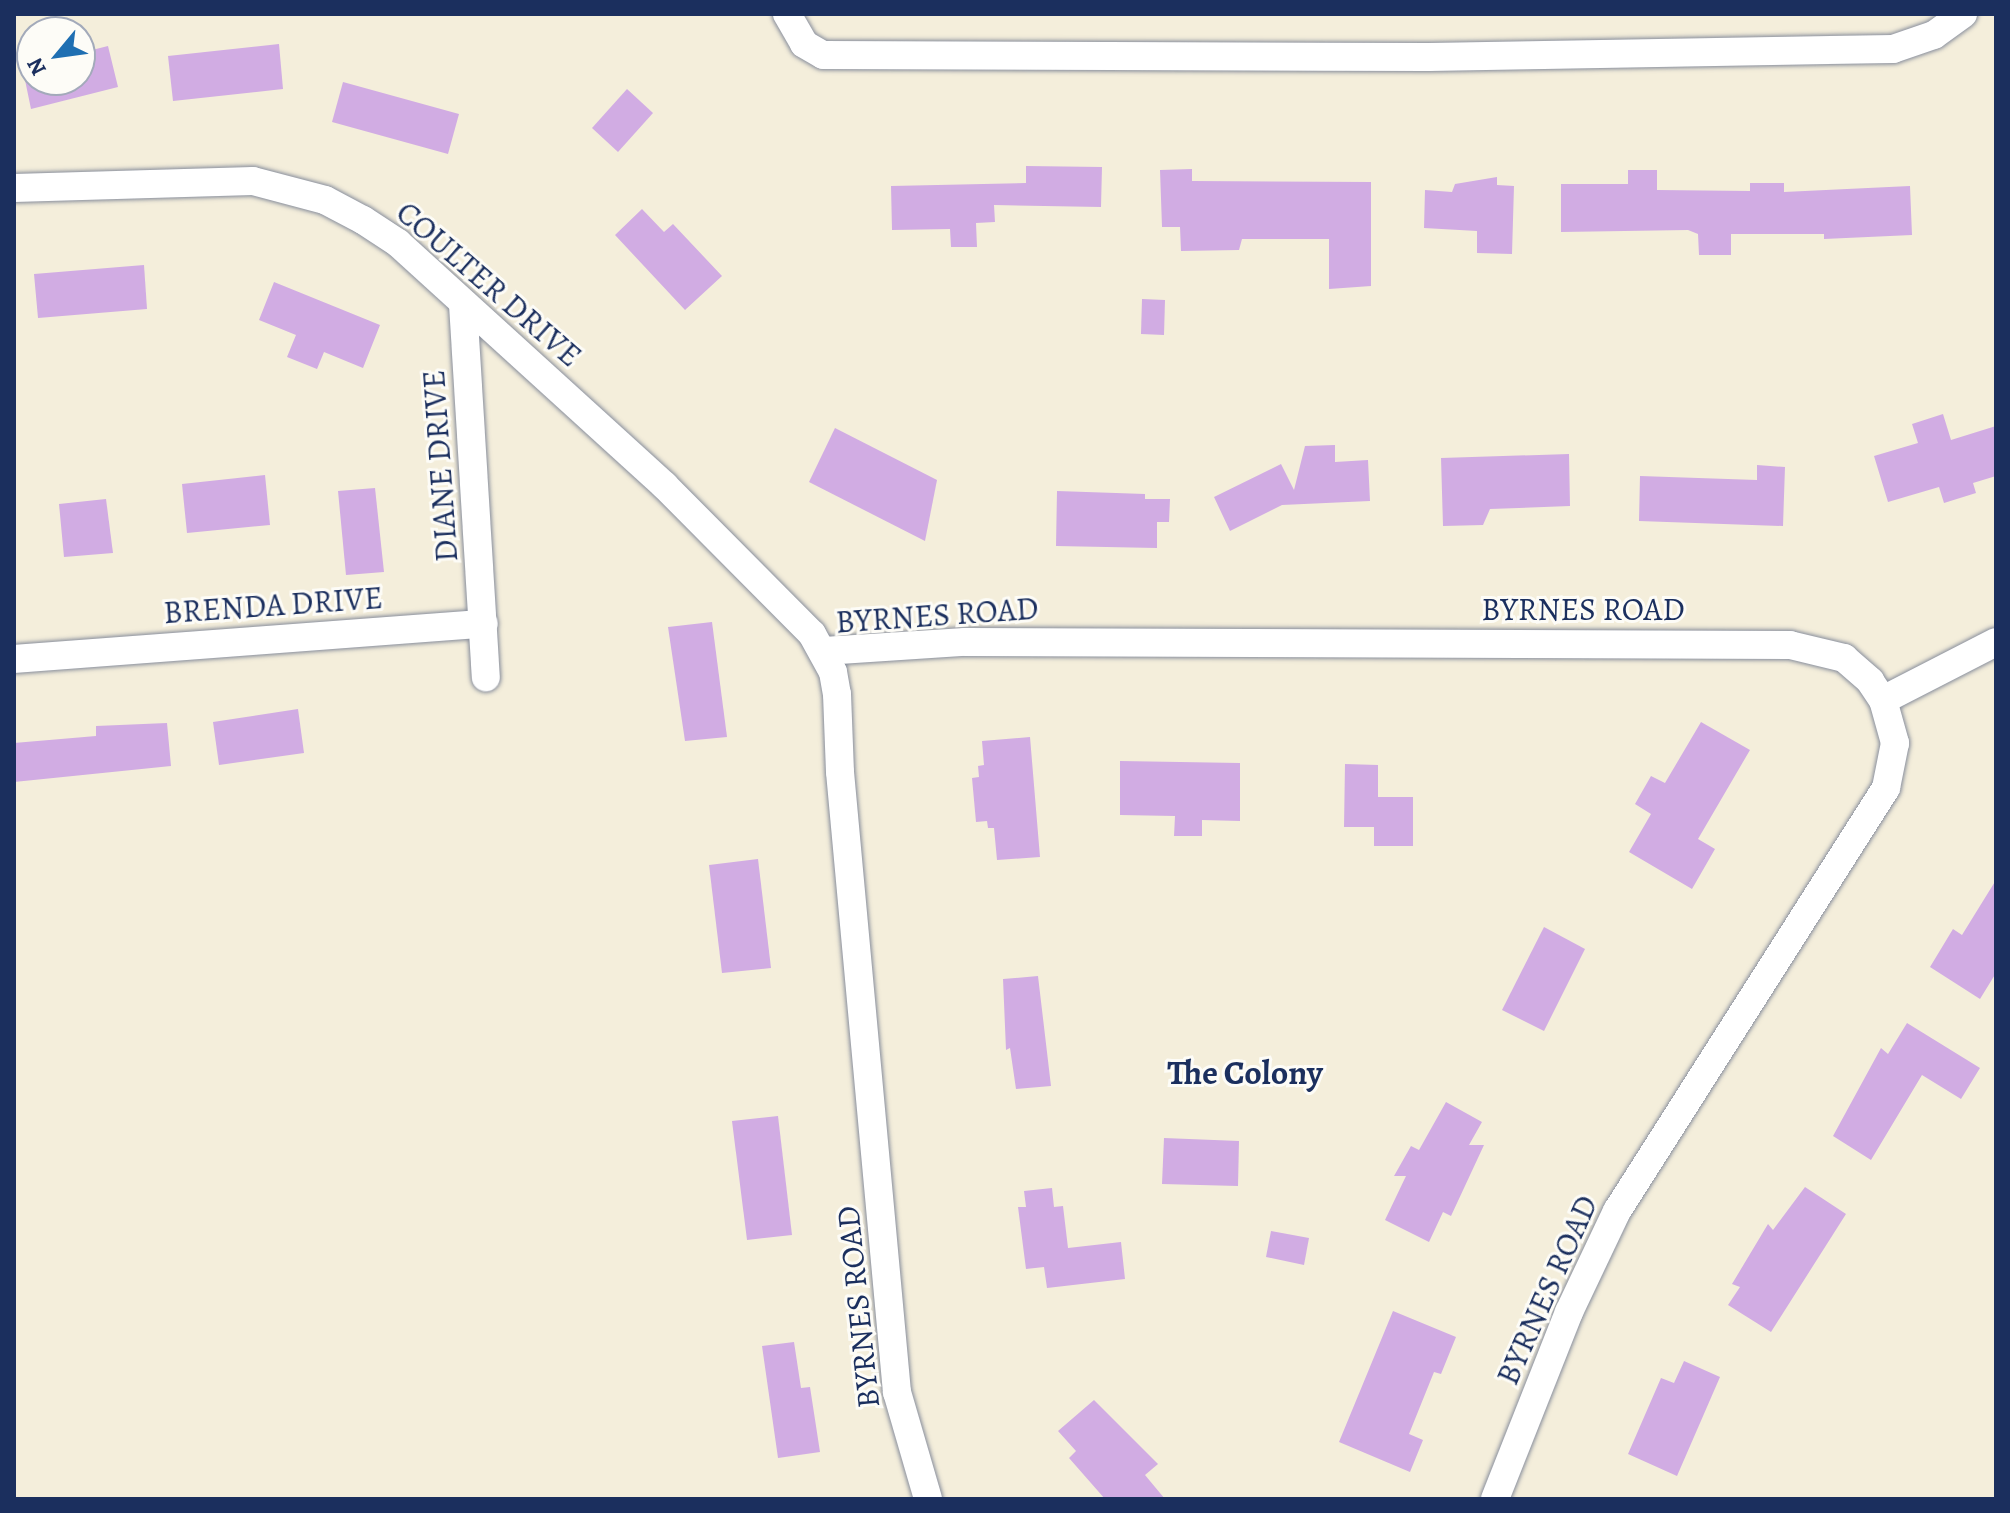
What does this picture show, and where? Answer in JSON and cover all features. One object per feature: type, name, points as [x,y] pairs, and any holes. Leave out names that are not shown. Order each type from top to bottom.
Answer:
[{"type":"street","points":[[787,14],[804,44],[823,55],[1444,57],[1893,49],[1934,35],[1963,14]]},
{"type":"street","name":"COULTER DRIVE","points":[[14,188],[215,178],[290,188],[325,200],[398,243],[664,485],[824,651]]},
{"type":"street","name":"DIANE DRIVE","points":[[463,304],[484,624]]},
{"type":"street","points":[[484,624],[486,677]]},
{"type":"street","name":"BRENDA DRIVE","points":[[14,659],[484,624]]},
{"type":"street","name":"BYRNES ROAD","points":[[928,1499],[897,1392],[840,772],[837,694],[824,651],[980,641],[1790,645],[1844,658],[1883,700],[1895,743],[1886,788],[1617,1211],[1569,1312],[1495,1499]]},
{"type":"street","points":[[1883,700],[1996,642]]},
{"type":"building","points":[[279,44],[283,89],[173,101],[168,56]]},
{"type":"building","points":[[108,46],[118,87],[96,93],[96,49]]},
{"type":"building","points":[[343,82],[459,114],[448,154],[332,122]]},
{"type":"building","points":[[627,89],[653,113],[618,152],[592,128]]},
{"type":"building","points":[[28,96],[82,96],[31,109]]},
{"type":"building","points":[[1026,166],[1102,167],[1101,207],[994,205],[995,222],[976,223],[977,247],[951,247],[950,229],[892,230],[891,186],[1026,183]]},
{"type":"building","points":[[1192,169],[1192,181],[1371,182],[1371,286],[1329,289],[1329,239],[1242,239],[1239,250],[1181,251],[1180,227],[1162,227],[1160,170]]},
{"type":"building","points":[[1628,170],[1657,170],[1657,190],[1750,191],[1750,183],[1784,183],[1784,192],[1910,186],[1912,235],[1824,239],[1824,234],[1731,234],[1731,255],[1699,255],[1698,234],[1688,230],[1561,232],[1561,184],[1628,184]]},
{"type":"building","points":[[1497,177],[1497,185],[1514,186],[1512,254],[1477,253],[1477,231],[1424,228],[1425,190],[1452,192],[1455,184]]},
{"type":"building","points":[[642,209],[664,232],[673,224],[722,276],[685,310],[615,235]]},
{"type":"building","points":[[144,265],[147,309],[38,318],[34,274]]},
{"type":"building","points":[[274,282],[380,325],[363,368],[324,352],[317,369],[287,357],[296,335],[259,320]]},
{"type":"building","points":[[1142,299],[1165,300],[1164,335],[1141,334]]},
{"type":"building","points":[[1943,414],[1951,440],[1996,426],[1996,476],[1973,483],[1976,493],[1944,503],[1939,487],[1888,502],[1874,456],[1918,443],[1912,424]]},
{"type":"building","points":[[835,428],[937,480],[925,541],[809,482]]},
{"type":"building","points":[[1335,445],[1335,462],[1368,460],[1370,501],[1282,505],[1230,531],[1214,497],[1281,464],[1294,490],[1305,446]]},
{"type":"building","points":[[1569,454],[1570,506],[1490,509],[1483,525],[1443,526],[1441,458]]},
{"type":"building","points":[[1757,465],[1785,467],[1783,526],[1639,521],[1640,476],[1757,480]]},
{"type":"building","points":[[265,475],[270,525],[187,533],[182,484]]},
{"type":"building","points":[[375,488],[384,572],[346,575],[338,491]]},
{"type":"building","points":[[1057,491],[1145,494],[1145,499],[1170,499],[1169,522],[1157,522],[1157,548],[1056,546]]},
{"type":"building","points":[[106,499],[113,553],[64,557],[59,504]]},
{"type":"building","points":[[712,622],[727,737],[685,741],[668,627]]},
{"type":"building","points":[[298,709],[304,753],[219,765],[213,722]]},
{"type":"building","points":[[1701,722],[1750,750],[1698,839],[1715,849],[1692,889],[1629,852],[1651,814],[1635,804],[1651,776],[1665,783]]},
{"type":"building","points":[[167,723],[171,766],[14,782],[14,743],[96,736],[96,726]]},
{"type":"building","points":[[1030,737],[1040,857],[997,860],[994,828],[988,828],[987,821],[976,822],[972,778],[979,777],[978,766],[984,765],[982,741]]},
{"type":"building","points":[[1120,761],[1240,763],[1240,821],[1202,820],[1202,836],[1174,836],[1175,816],[1120,815]]},
{"type":"building","points":[[1345,764],[1378,765],[1378,797],[1413,797],[1413,846],[1374,846],[1374,827],[1344,827]]},
{"type":"building","points":[[758,859],[771,968],[722,973],[709,865]]},
{"type":"building","points":[[1996,880],[1996,973],[1980,999],[1930,967],[1953,929],[1962,935]]},
{"type":"building","points":[[1544,927],[1585,949],[1544,1031],[1502,1010]]},
{"type":"building","points":[[1038,976],[1051,1086],[1016,1089],[1010,1048],[1006,1050],[1003,979]]},
{"type":"building","points":[[1907,1023],[1980,1068],[1961,1099],[1922,1075],[1871,1160],[1833,1136],[1881,1048],[1888,1054]]},
{"type":"building","points":[[1446,1102],[1482,1122],[1469,1145],[1484,1145],[1451,1216],[1443,1212],[1429,1242],[1385,1220],[1406,1176],[1394,1176],[1411,1146],[1419,1150]]},
{"type":"building","points":[[778,1116],[792,1235],[747,1240],[732,1121]]},
{"type":"building","points":[[1164,1138],[1239,1141],[1238,1186],[1162,1184]]},
{"type":"building","points":[[1805,1187],[1846,1214],[1771,1332],[1728,1305],[1740,1287],[1732,1284],[1768,1224],[1773,1230]]},
{"type":"building","points":[[1052,1188],[1054,1207],[1063,1206],[1068,1248],[1121,1242],[1125,1279],[1047,1288],[1044,1267],[1026,1269],[1018,1207],[1026,1207],[1024,1191]]},
{"type":"building","points":[[1271,1231],[1309,1238],[1304,1265],[1266,1257]]},
{"type":"building","points":[[1393,1311],[1456,1337],[1441,1374],[1434,1372],[1409,1434],[1423,1440],[1410,1472],[1339,1442]]},
{"type":"building","points":[[794,1342],[801,1388],[810,1387],[820,1452],[778,1458],[762,1346]]},
{"type":"building","points":[[1684,1361],[1720,1377],[1677,1476],[1628,1454],[1661,1378],[1674,1383]]},
{"type":"building","points":[[1094,1400],[1158,1464],[1145,1475],[1165,1499],[1105,1499],[1069,1458],[1076,1451],[1058,1431]]},
{"type":"district","name":"The Colony","points":[[1245,1073]]}]
